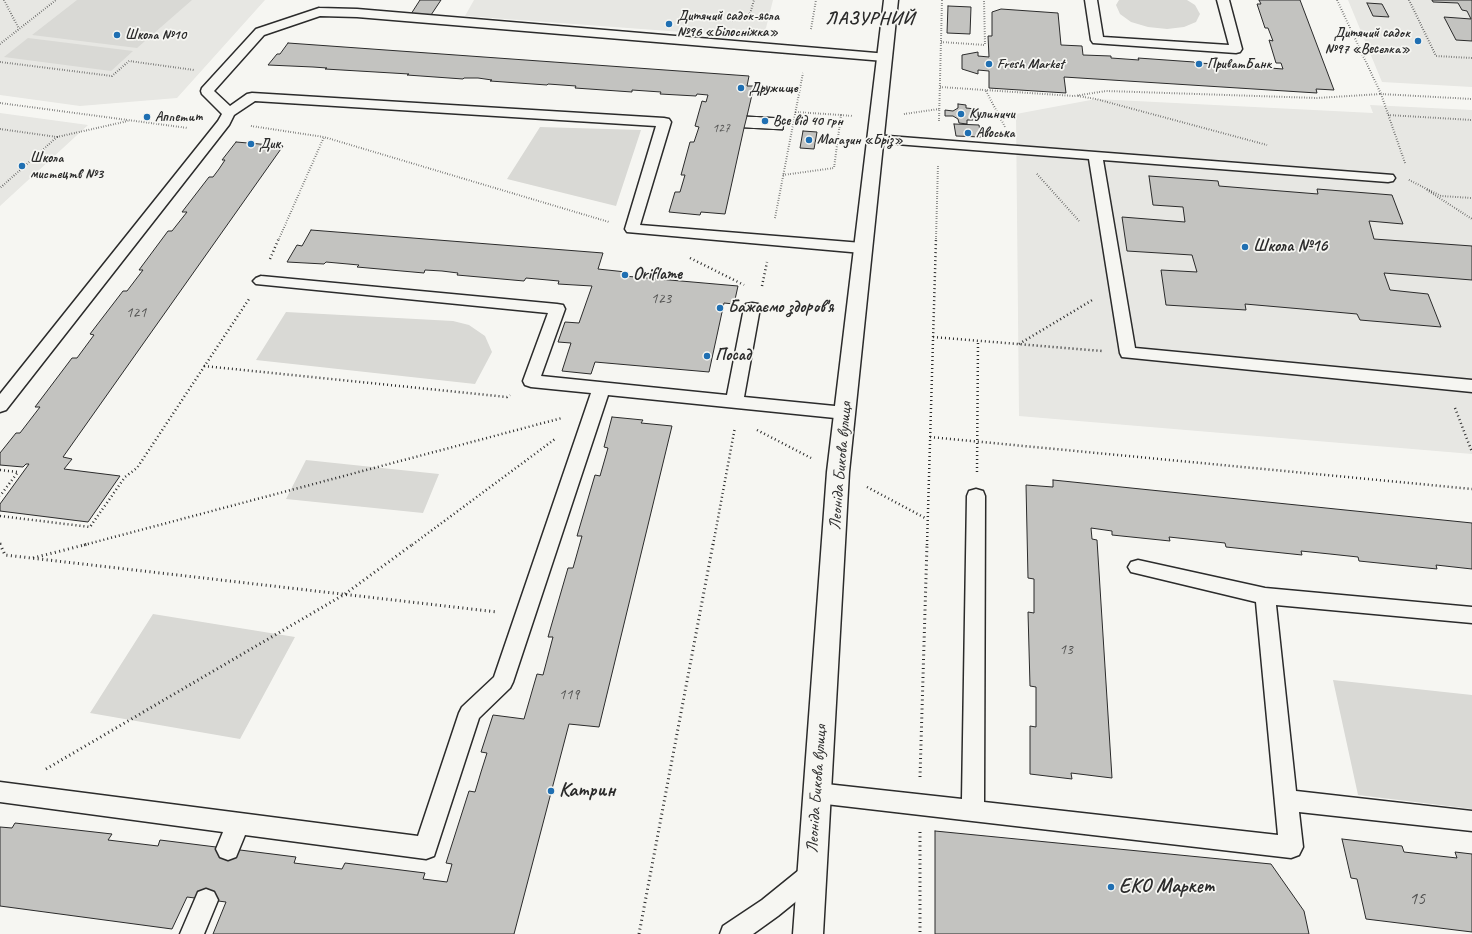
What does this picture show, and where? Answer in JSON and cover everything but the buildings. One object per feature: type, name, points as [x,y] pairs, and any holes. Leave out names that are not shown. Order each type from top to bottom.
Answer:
[{"type":"street","name":"Леоніда Бикова вулиця","points":[[808,934],[838,480],[862,248],[891,0]]},
{"type":"lane","points":[[357,13],[369,0]]},
{"type":"lane","points":[[1091,0],[1097,40],[1236,48],[1223,0]]},
{"type":"lane","points":[[223,122],[206,91],[260,32],[319,12],[357,13],[884,57]]},
{"type":"lane","points":[[0,406],[223,122],[252,97],[664,122],[632,229],[862,248]]},
{"type":"lane","points":[[875,139],[1388,178]]},
{"type":"lane","points":[[1095,156],[1128,354],[1472,386]]},
{"type":"lane","points":[[260,281],[557,309],[531,381],[845,413]]},
{"type":"lane","points":[[737,403],[752,308]]},
{"type":"lane","points":[[3,793],[426,848],[470,713],[503,682],[601,389]]},
{"type":"lane","points":[[973,811],[976,496]]},
{"type":"lane","points":[[1138,567],[1266,596],[1472,615]]},
{"type":"lane","points":[[817,793],[1291,847],[1266,596]]},
{"type":"lane","points":[[1286,800],[1472,821]]},
{"type":"lane","points":[[228,848],[238,823]]},
{"type":"lane","points":[[732,934],[770,908],[812,874]]},
{"type":"lane","points":[[192,934],[206,900]]},
{"type":"path","points":[[4,0],[19,29]]},
{"type":"path","points":[[0,44],[56,0]]},
{"type":"path","points":[[761,293],[816,0]]},
{"type":"path","points":[[920,934],[920,805],[942,0]]},
{"type":"path","points":[[941,42],[985,45],[984,0]]},
{"type":"path","points":[[1336,0],[1381,94],[1406,166]]},
{"type":"path","points":[[1408,0],[1436,56],[1472,58]]},
{"type":"path","points":[[0,62],[112,76],[129,62],[222,73]]},
{"type":"path","points":[[940,87],[1074,96],[1096,99],[1273,147]]},
{"type":"path","points":[[986,90],[1016,150],[1082,224]]},
{"type":"path","points":[[1074,96],[1106,91],[1317,98],[1381,94],[1472,99]]},
{"type":"path","points":[[0,103],[131,121],[223,122],[324,137],[632,229]]},
{"type":"path","points":[[783,175],[834,168],[841,115],[795,112]]},
{"type":"path","points":[[1388,115],[1472,120]]},
{"type":"path","points":[[0,129],[57,137],[131,121]]},
{"type":"path","points":[[0,188],[57,137]]},
{"type":"path","points":[[0,516],[90,527],[125,477],[137,468],[260,281],[324,137]]},
{"type":"path","points":[[1472,198],[1440,196],[1411,180],[1472,219]]},
{"type":"path","points":[[686,256],[747,286]]},
{"type":"path","points":[[1018,345],[1116,285]]},
{"type":"path","points":[[933,336],[1128,354]]},
{"type":"path","points":[[976,496],[978,341]]},
{"type":"path","points":[[204,366],[506,397],[531,381]]},
{"type":"path","points":[[1446,383],[1472,452]]},
{"type":"path","points":[[639,934],[737,403]]},
{"type":"path","points":[[34,558],[594,410]]},
{"type":"path","points":[[930,436],[977,442],[1472,490]]},
{"type":"path","points":[[3,793],[345,594],[556,438]]},
{"type":"path","points":[[0,470],[18,472],[0,496]]},
{"type":"path","points":[[0,543],[6,555],[525,615]]},
{"type":"shaded area","name":"Школа №10","points":[[0,0],[265,0],[177,98],[80,106],[0,95]]},
{"type":"shaded area","points":[[77,0],[192,0],[137,48],[32,35]]},
{"type":"shaded area","name":"Дитячий садок-ясла №96 «Білосніжка»","points":[[474,0],[773,0],[765,32],[750,37],[465,16]]},
{"type":"shaded area","points":[[1119,0],[1187,0],[1195,5],[1200,14],[1196,22],[1184,27],[1167,29],[1148,27],[1131,22],[1120,14],[1116,5]]},
{"type":"shaded area","name":"Дитячий садок №97 «Веселка»","points":[[1348,0],[1472,0],[1472,87],[1382,82]]},
{"type":"shaded area","points":[[28,38],[133,51],[111,71],[4,57]]},
{"type":"shaded area","name":"Школа №16","points":[[1096,99],[1373,113],[1370,105],[1472,110],[1472,454],[1019,416],[1016,114]]},
{"type":"shaded area","name":"Школа мистецтв №3","points":[[0,113],[88,125],[0,206]]},
{"type":"shaded area","points":[[540,127],[641,130],[616,206],[507,179]]},
{"type":"shaded area","points":[[286,312],[453,321],[469,325],[485,336],[492,352],[475,384],[256,360]]},
{"type":"shaded area","points":[[306,460],[439,474],[423,513],[286,499]]},
{"type":"shaded area","points":[[153,614],[295,637],[240,739],[90,713]]},
{"type":"shaded area","points":[[1333,680],[1472,695],[1472,809],[1358,795]]},
{"type":"place","name":"Дитячий садок-ясла №96 «Білосніжка»","points":[[669,24]]},
{"type":"place","name":"Школа №10","points":[[117,35]]},
{"type":"place","name":"Дитячий садок №97 «Веселка»","points":[[1418,41]]},
{"type":"place","name":"Fresh Market","points":[[989,64]]},
{"type":"place","name":"ПриватБанк","points":[[1199,64]]},
{"type":"place","name":"Дружище","points":[[741,88]]},
{"type":"place","name":"Кулиничи","points":[[961,114]]},
{"type":"place","name":"Аппетит","points":[[147,117]]},
{"type":"place","name":"Все від 40 грн","points":[[765,121]]},
{"type":"place","name":"Авоська","points":[[968,133]]},
{"type":"place","name":"Магазин «Бріз»","points":[[809,140]]},
{"type":"place","name":"Дик","points":[[251,144]]},
{"type":"place","name":"Школа мистецтв №3","points":[[22,166]]},
{"type":"place","name":"Школа №16","points":[[1245,247]]},
{"type":"place","name":"Oriflame","points":[[625,275]]},
{"type":"place","name":"Бажаємо здоров'я","points":[[720,308]]},
{"type":"place","name":"Посад","points":[[707,356]]},
{"type":"place","name":"Катрин","points":[[551,791]]},
{"type":"place","name":"ЕКО Маркет","points":[[1111,887]]},
{"type":"district","name":"ЛАЗУРНИЙ","points":[[870,19]]}]
